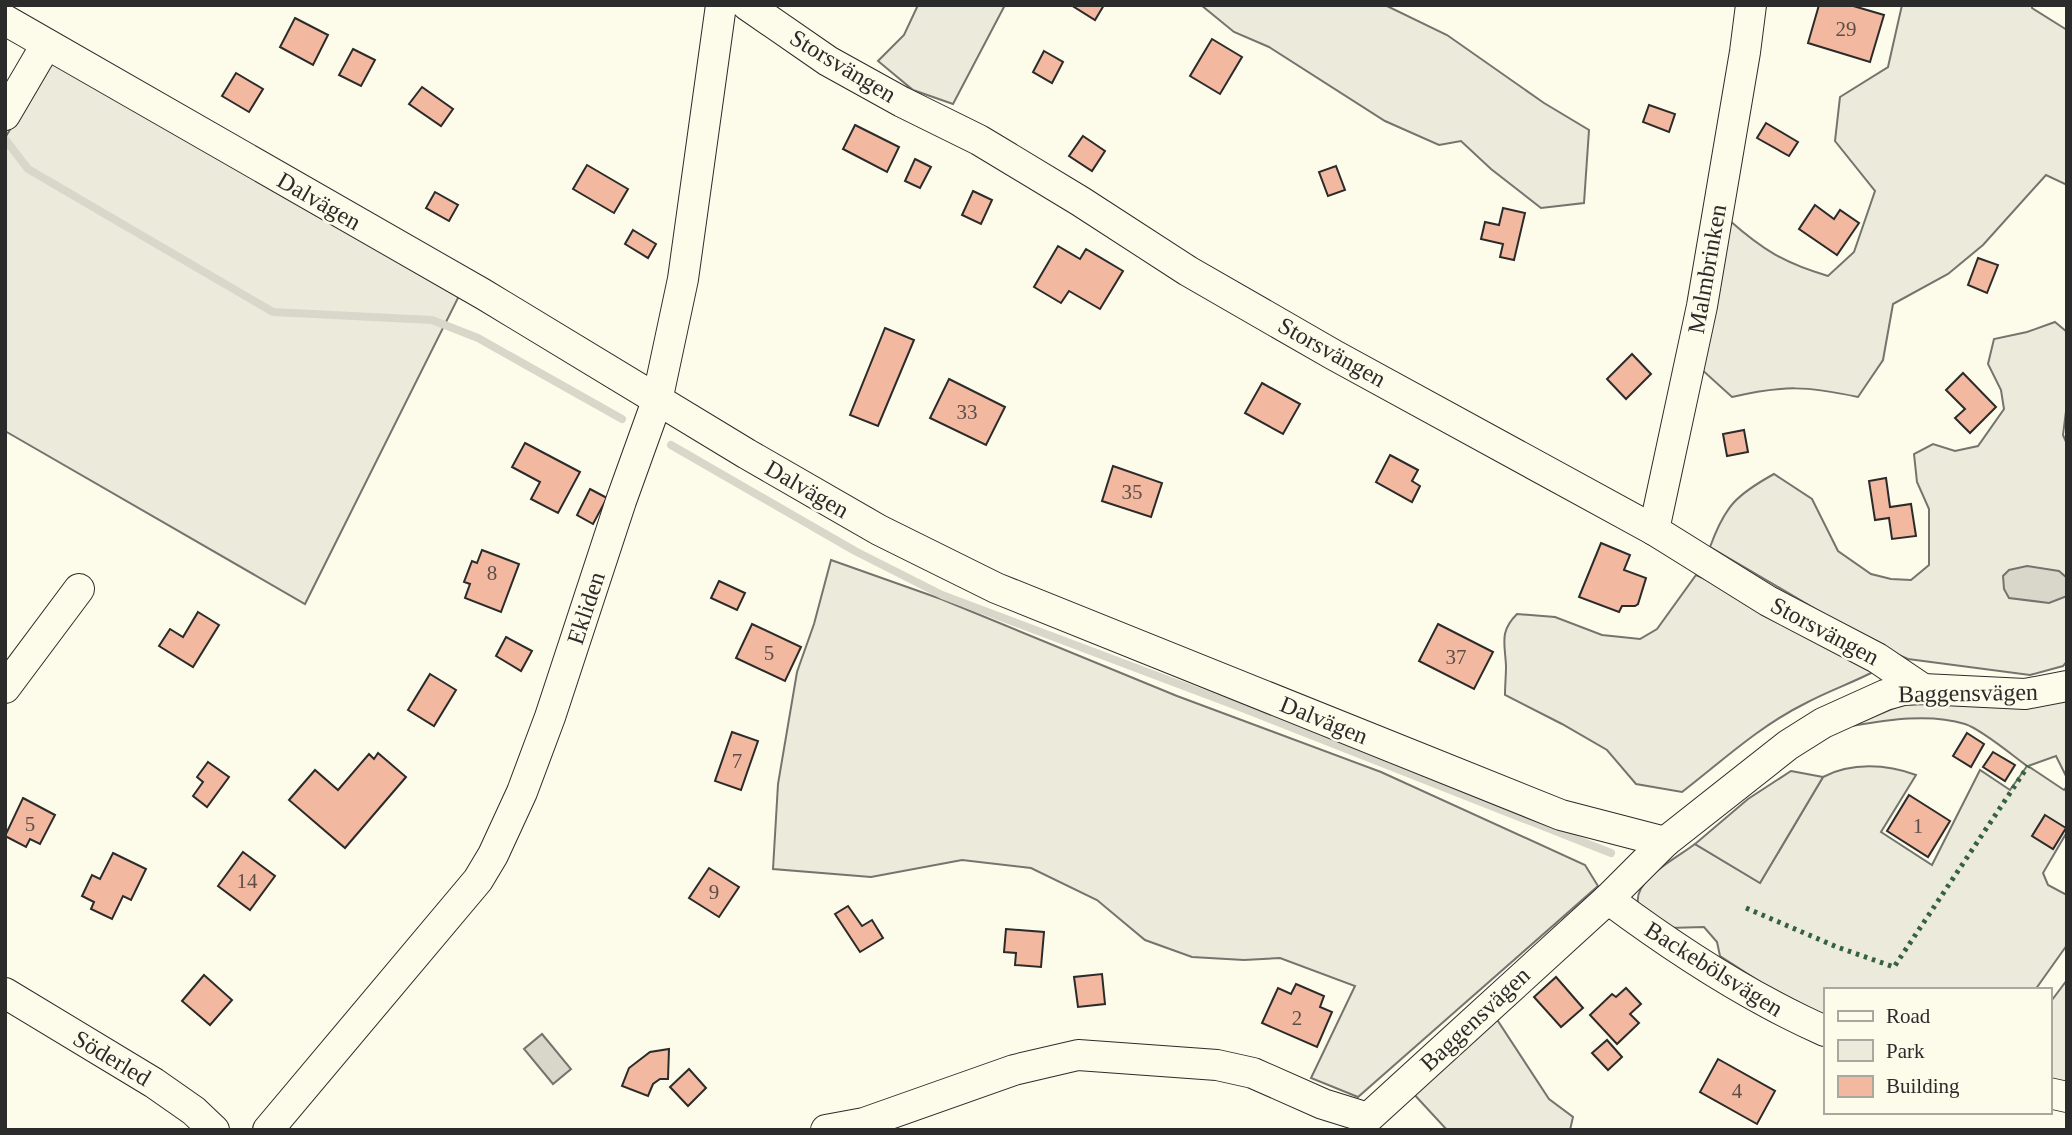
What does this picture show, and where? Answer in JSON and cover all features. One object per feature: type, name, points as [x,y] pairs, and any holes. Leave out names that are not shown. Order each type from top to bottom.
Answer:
[{"type":"street","name":"Ekliden","points":[[268,1130],[478,880],[493,855],[522,792],[657,401],[683,279],[721,5]]},
{"type":"street","name":"Storsvängen","points":[[747,5],[828,61],[979,140],[1188,271],[1334,355],[1654,530],[1768,601],[1877,658],[1923,689]]},
{"type":"street","name":"Malmbrinken","points":[[1654,530],[1702,306],[1751,5]]},
{"type":"street","name":"Dalvägen","points":[[5,20],[483,294],[657,401],[879,530],[996,588],[1561,815],[1665,842]]},
{"type":"street","points":[[5,115],[46,45]]},
{"type":"street","points":[[5,688],[79,589]]},
{"type":"street","name":"Baggensvägen","points":[[826,1130],[864,1123],[1014,1070],[1078,1055],[1217,1065],[1253,1073],[1365,1124],[1608,899],[1665,842],[1788,745],[1823,723],[1885,695],[1903,690],[2025,694],[2067,687]]},
{"type":"street","name":"Backebölsvägen","points":[[1608,899],[1653,933],[1702,963],[1786,1013],[1824,1031]]},
{"type":"street","name":"Söderled","points":[[5,993],[154,1083],[194,1111],[214,1130]]},
{"type":"green space","points":[[918,5],[1005,5],[953,104],[913,90],[878,61],[904,35]]},
{"type":"green space","points":[[1201,5],[1385,5],[1447,35],[1544,103],[1589,130],[1584,203],[1541,208],[1491,169],[1461,141],[1439,145],[1385,121],[1269,47],[1234,32]]},
{"type":"green space","points":[[1902,5],[2032,5],[2032,8],[2067,30],[2067,185],[2046,175],[1983,245],[1948,274],[1893,304],[1883,360],[1858,397],[1795,388],[1766,390],[1732,397],[1700,368],[1729,220],[1775,254],[1828,276],[1854,252],[1875,191],[1835,141],[1840,97],[1888,67]]},
{"type":"green space","points":[[53,57],[460,294],[305,604],[5,431],[5,138]]},
{"type":"green space","points":[[2055,322],[2067,332],[2067,403],[2063,435],[2067,444],[2067,661],[2063,666],[2030,675],[1908,659],[1880,647],[1710,547],[1721,521],[1733,503],[1750,488],[1774,474],[1812,499],[1838,551],[1871,574],[1911,580],[1929,565],[1929,509],[1917,482],[1914,454],[1933,444],[1955,451],[1978,446],[2004,409],[2001,390],[1988,364],[1994,339],[2027,332]]},
{"type":"green space","points":[[831,560],[941,599],[1177,696],[1381,772],[1585,865],[1598,886],[1358,1097],[1311,1078],[1355,986],[1280,958],[1244,960],[1192,957],[1145,940],[1097,900],[1031,868],[962,860],[871,877],[773,869],[778,784],[797,672],[814,624]]},
{"type":"green space","points":[[1696,575],[1728,589],[1875,671],[1814,699],[1773,722],[1682,792],[1636,784],[1607,750],[1505,695],[1504,638],[1511,620],[1517,614],[1555,617],[1602,635],[1640,639],[1657,629]]},
{"type":"green space","points":[[1930,699],[2067,701],[2067,778],[2056,756],[2028,766],[2064,790],[2067,786],[2067,832],[2043,873],[2048,885],[2067,895],[2067,945],[2036,988],[1824,988],[1824,1015],[1762,983],[1720,956],[1717,942],[1704,927],[1668,928],[1638,903],[1639,894],[1650,877],[1695,844],[1760,883],[1823,777],[1857,767],[1881,767],[1916,775],[1881,832],[1932,865],[1980,770],[2010,790],[2027,766],[1965,724],[1937,719],[1908,719],[1852,726],[1901,705]]},
{"type":"green space","points":[[2067,980],[2067,1089],[2051,1085],[2051,1001]]},
{"type":"green space","points":[[1494,1015],[1549,1099],[1573,1117],[1570,1130],[1447,1130],[1411,1091]]},
{"type":"shaded area","points":[[2027,566],[2059,571],[2067,578],[2067,596],[2049,603],[2009,598],[2004,589],[2003,576],[2009,570]]},
{"type":"shaded area","points":[[1791,771],[1823,777],[1760,883],[1695,844],[1748,799]]},
{"type":"shaded area","points":[[542,1034],[571,1069],[553,1084],[524,1049]]},
{"type":"building","points":[[1071,5],[1104,5],[1095,20]]},
{"type":"building","points":[[1819,5],[1850,5],[1884,15],[1870,62],[1808,43]]},
{"type":"building","points":[[295,18],[328,35],[313,65],[280,47]]},
{"type":"building","points":[[1212,39],[1242,57],[1220,94],[1190,76]]},
{"type":"building","points":[[353,49],[375,60],[361,86],[339,75]]},
{"type":"building","points":[[1044,51],[1063,62],[1052,83],[1033,72]]},
{"type":"building","points":[[236,73],[263,89],[249,112],[222,96]]},
{"type":"building","points":[[422,87],[453,109],[441,126],[409,104]]},
{"type":"building","points":[[1649,105],[1675,114],[1669,132],[1643,122]]},
{"type":"building","points":[[1766,123],[1798,142],[1789,156],[1757,138]]},
{"type":"building","points":[[855,125],[899,147],[887,172],[843,149]]},
{"type":"building","points":[[1083,136],[1105,151],[1092,171],[1069,156]]},
{"type":"building","points":[[915,159],[931,167],[920,188],[905,181]]},
{"type":"building","points":[[587,165],[628,189],[614,213],[573,189]]},
{"type":"building","points":[[1336,166],[1345,190],[1328,196],[1319,172]]},
{"type":"building","points":[[973,191],[992,200],[981,224],[962,215]]},
{"type":"building","points":[[435,192],[458,205],[449,221],[426,208]]},
{"type":"building","points":[[1815,205],[1834,219],[1840,210],[1859,223],[1837,255],[1799,229]]},
{"type":"building","points":[[1503,208],[1525,213],[1514,260],[1500,257],[1503,244],[1481,239],[1485,222],[1499,225]]},
{"type":"building","points":[[633,230],[656,244],[648,258],[625,244]]},
{"type":"building","points":[[1058,246],[1080,259],[1086,249],[1123,271],[1100,309],[1069,291],[1061,303],[1034,287]]},
{"type":"building","points":[[1978,258],[1998,265],[1987,293],[1968,285]]},
{"type":"building","points":[[885,328],[914,340],[878,426],[850,415]]},
{"type":"building","points":[[1632,354],[1651,374],[1626,399],[1607,379]]},
{"type":"building","points":[[1963,373],[1996,407],[1970,433],[1955,418],[1965,409],[1946,390]]},
{"type":"building","points":[[949,379],[1005,407],[986,445],[930,418]]},
{"type":"building","points":[[1262,383],[1300,404],[1283,434],[1245,413]]},
{"type":"building","points":[[1744,430],[1748,452],[1727,456],[1723,434]]},
{"type":"building","points":[[525,443],[580,472],[558,513],[531,499],[540,482],[512,467]]},
{"type":"building","points":[[1390,455],[1418,470],[1412,481],[1420,486],[1412,502],[1376,482]]},
{"type":"building","points":[[1113,466],[1162,483],[1151,517],[1102,501]]},
{"type":"building","points":[[1886,478],[1890,507],[1911,504],[1916,536],[1892,539],[1889,518],[1875,520],[1869,481]]},
{"type":"building","points":[[590,489],[607,498],[593,524],[577,515]]},
{"type":"building","points":[[1601,543],[1630,555],[1624,570],[1646,578],[1635,606],[1622,606],[1619,612],[1579,597]]},
{"type":"building","points":[[482,550],[519,564],[501,612],[465,598],[470,584],[464,582],[472,561],[477,563]]},
{"type":"building","points":[[719,581],[745,593],[737,610],[711,598]]},
{"type":"building","points":[[198,612],[219,625],[193,667],[159,646],[170,629],[183,637]]},
{"type":"building","points":[[752,624],[801,647],[785,681],[736,658]]},
{"type":"building","points":[[1438,624],[1493,652],[1474,689],[1419,661]]},
{"type":"building","points":[[506,637],[532,651],[521,671],[496,656]]},
{"type":"building","points":[[430,674],[456,690],[434,726],[408,710]]},
{"type":"building","points":[[732,732],[758,741],[741,790],[715,781]]},
{"type":"building","points":[[1967,733],[1984,744],[1971,767],[1953,756]]},
{"type":"building","points":[[1993,752],[2015,765],[2005,781],[1983,767]]},
{"type":"building","points":[[378,753],[406,777],[345,848],[289,800],[315,770],[338,790],[369,754],[374,759]]},
{"type":"building","points":[[208,762],[229,777],[207,807],[193,796],[203,782],[197,777]]},
{"type":"building","points":[[1909,795],[1950,821],[1928,857],[1887,831]]},
{"type":"building","points":[[23,798],[55,815],[40,844],[30,839],[26,847],[5,836]]},
{"type":"building","points":[[2045,815],[2066,828],[2053,849],[2032,836]]},
{"type":"building","points":[[243,852],[275,876],[250,910],[218,886]]},
{"type":"building","points":[[113,853],[146,869],[131,900],[123,896],[112,919],[91,909],[94,902],[82,896],[92,875],[100,879]]},
{"type":"building","points":[[709,868],[739,887],[719,917],[689,898]]},
{"type":"building","points":[[848,906],[862,926],[872,920],[883,938],[860,952],[835,914]]},
{"type":"building","points":[[1006,929],[1044,932],[1041,967],[1015,965],[1016,953],[1004,952]]},
{"type":"building","points":[[1102,974],[1105,1004],[1078,1007],[1074,977]]},
{"type":"building","points":[[204,975],[232,1000],[210,1025],[182,1001]]},
{"type":"building","points":[[1556,977],[1583,1008],[1561,1027],[1534,997]]},
{"type":"building","points":[[1296,984],[1324,996],[1320,1007],[1332,1012],[1317,1047],[1262,1023],[1278,988],[1291,994]]},
{"type":"building","points":[[1626,988],[1641,1004],[1630,1014],[1639,1023],[1617,1044],[1590,1015],[1612,994],[1616,997]]},
{"type":"building","points":[[1607,1040],[1622,1057],[1608,1070],[1592,1053]]},
{"type":"building","points":[[669,1049],[668,1079],[660,1079],[653,1084],[648,1096],[622,1086],[629,1068],[650,1052]]},
{"type":"building","points":[[1718,1059],[1775,1091],[1757,1124],[1700,1092]]},
{"type":"building","points":[[689,1069],[706,1088],[688,1106],[670,1087]]},
{"type":"waterway","points":[[5,139],[28,169],[273,312],[432,320],[478,338],[622,419]]},
{"type":"waterway","points":[[671,445],[855,551],[942,595],[1237,706],[1611,853]]},
{"type":"hedge","points":[[1746,908],[1837,947],[1894,967],[2028,766]]}]
